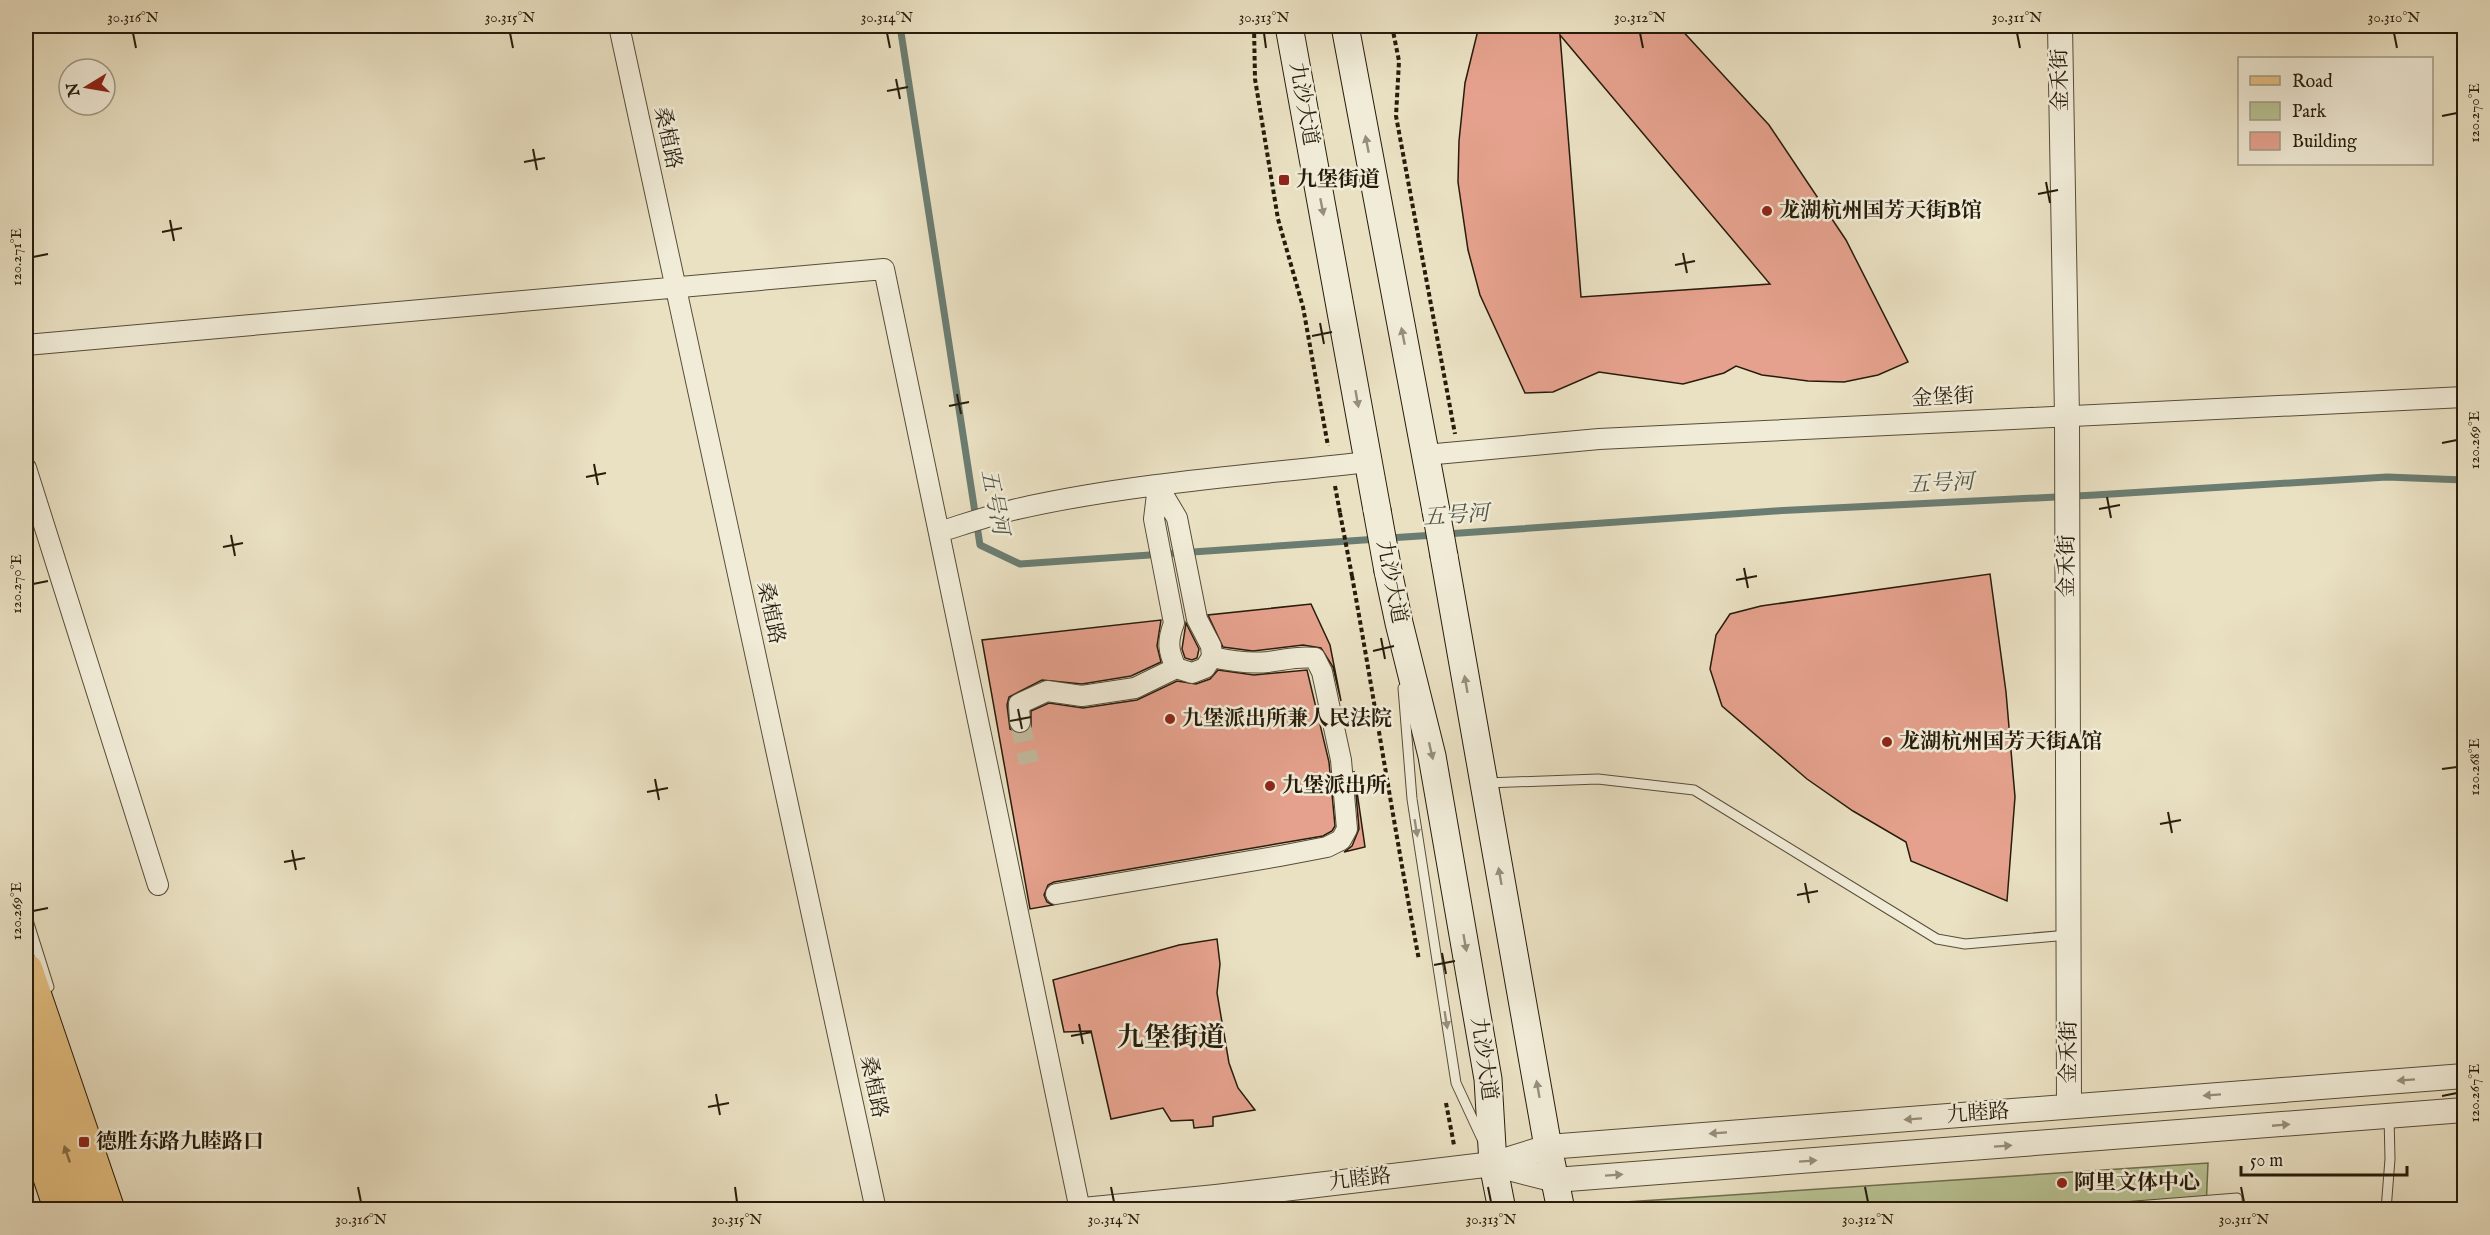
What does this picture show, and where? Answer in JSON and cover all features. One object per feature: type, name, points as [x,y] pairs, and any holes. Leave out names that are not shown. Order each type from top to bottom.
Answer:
[{"type":"highway","points":[[26,970],[108,1209]]},
{"type":"highway","points":[[26,1107],[61,1209]]},
{"type":"main road","name":"九沙大道","points":[[1289,26],[1388,571],[1432,756],[1488,1079],[1493,1164],[1502,1209]]},
{"type":"main road","points":[[1345,26],[1436,511],[1548,1147],[1561,1209]]},
{"type":"main road","points":[[26,1033],[87,1209]]},
{"type":"street","name":"桑植路","points":[[619,26],[876,1209]]},
{"type":"street","name":"金禾街","points":[[2060,26],[2067,416],[2069,1106]]},
{"type":"street","points":[[26,345],[884,269],[1082,1209]]},
{"type":"street","name":"金堡街","points":[[1425,455],[1599,439],[2464,397]]},
{"type":"street","points":[[939,532],[1016,509],[1082,496],[1369,462]]},
{"type":"street","points":[[26,468],[158,885]]},
{"type":"street","points":[[1020,722],[1018,704],[1047,691],[1082,696],[1135,688],[1176,668],[1192,673],[1205,668],[1212,657],[1211,646],[1197,619],[1177,518],[1158,486]]},
{"type":"street","points":[[1158,486],[1154,519],[1174,623],[1168,638],[1168,652],[1176,668]]},
{"type":"street","points":[[1056,894],[1280,856],[1327,847],[1341,840],[1347,829],[1341,760],[1322,672],[1315,658],[1296,656],[1267,662],[1237,663],[1212,657]]},
{"type":"street","name":"九睦路","points":[[1082,1209],[1215,1197],[1493,1164],[1548,1147],[2464,1076]]},
{"type":"street","name":"九睦路","points":[[1493,1164],[1556,1180],[2464,1110]]},
{"type":"lane","points":[[1484,783],[1598,779],[1694,790],[1937,939],[1965,944],[2068,935]]},
{"type":"lane","points":[[26,914],[51,993]]},
{"type":"lane","points":[[2386,1209],[2390,1159],[2389,1116]]},
{"type":"lane","points":[[2085,1209],[2237,1198],[2238,1209]]},
{"type":"path","points":[[1254,26],[1255,79],[1278,219],[1303,307],[1385,760],[1392,818],[1421,970]]},
{"type":"path","points":[[1392,26],[1399,61],[1396,116],[1458,453]]},
{"type":"path","points":[[1445,1098],[1459,1168]]},
{"type":"green space","name":"阿里文体中心","points":[[2208,1163],[2206,1209],[1628,1210],[1626,1202]]},
{"type":"building","name":"龙湖杭州国芳天街B馆","points":[[1479,26],[1678,26],[1769,125],[1846,240],[1908,362],[1878,375],[1844,382],[1808,381],[1762,375],[1736,366],[1724,373],[1683,384],[1599,372],[1553,392],[1525,393],[1480,295],[1468,250],[1458,182],[1459,141],[1465,83]],"holes":[[[1560,35],[1770,284],[1581,297]]]},
{"type":"building","name":"龙湖杭州国芳天街A馆","points":[[1990,574],[2006,692],[2015,797],[2007,901],[1911,861],[1906,842],[1853,811],[1807,779],[1722,706],[1710,669],[1716,635],[1730,614],[1761,606]]},
{"type":"building","points":[[1311,604],[1330,645],[1341,701],[1333,667],[1321,648],[1303,645],[1253,651],[1223,647],[1208,615]]},
{"type":"building","name":"九堡派出所兼人民法院","points":[[1161,620],[1157,646],[1161,662],[1131,676],[1082,684],[1042,680],[1009,697],[1007,705],[1010,729],[1020,734],[1027,732],[1031,727],[1031,711],[1049,703],[1083,708],[1137,700],[1177,681],[1196,684],[1210,679],[1218,670],[1254,675],[1307,670],[1329,762],[1335,826],[1332,831],[1323,836],[1054,882],[1048,885],[1044,895],[1047,902],[1053,905],[1030,909],[982,640]]},
{"type":"building","points":[[1186,623],[1199,649],[1197,658],[1192,660],[1185,658],[1182,649]]},
{"type":"building","points":[[1354,771],[1365,847],[1344,852],[1352,846],[1359,829]]},
{"type":"building","points":[[1217,939],[1220,964],[1217,993],[1229,1063],[1238,1088],[1255,1110],[1213,1117],[1213,1126],[1194,1128],[1193,1120],[1171,1121],[1163,1108],[1111,1119],[1091,1031],[1064,1032],[1053,980],[1179,945]]},
{"type":"waterway","name":"五号河","points":[[900,26],[980,545],[1020,564],[1378,539]]},
{"type":"waterway","name":"五号河","points":[[1446,534],[1775,511],[2387,477],[2464,480]]},
{"type":"waterway","name":"五号河","points":[[1389,538],[1435,535]]},
{"type":"tunnel","points":[[1020,722],[1029,763]]},
{"type":"place","name":"九堡街道","points":[[1284,180]]},
{"type":"place","name":"龙湖杭州国芳天街B馆","points":[[1767,211]]},
{"type":"place","name":"九堡派出所兼人民法院","points":[[1170,719]]},
{"type":"place","name":"龙湖杭州国芳天街A馆","points":[[1887,742]]},
{"type":"place","name":"九堡派出所","points":[[1270,786]]},
{"type":"place","name":"德胜东路九睦路口","points":[[84,1142]]},
{"type":"place","name":"阿里文体中心","points":[[2062,1183]]},
{"type":"district","name":"九堡街道","points":[[1171,1039]]}]
